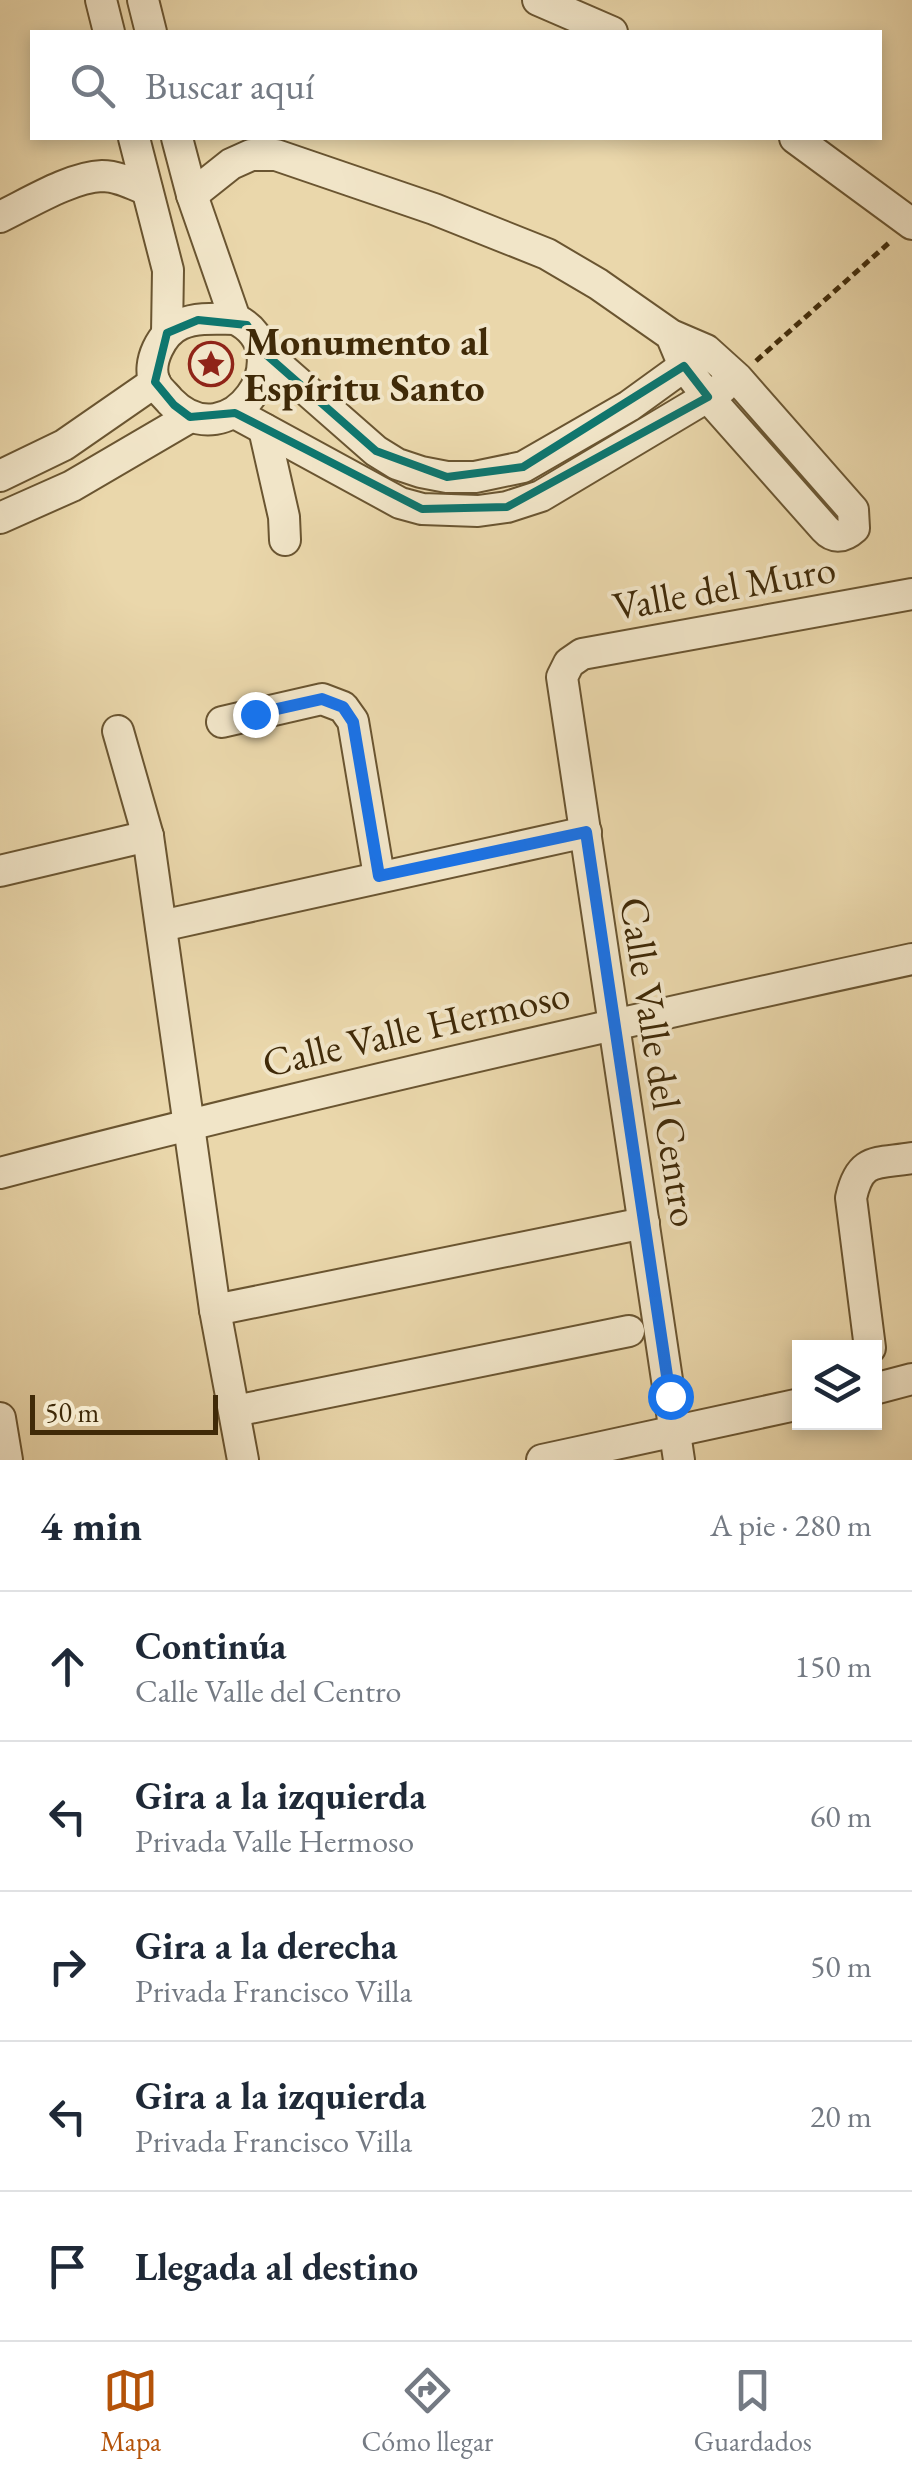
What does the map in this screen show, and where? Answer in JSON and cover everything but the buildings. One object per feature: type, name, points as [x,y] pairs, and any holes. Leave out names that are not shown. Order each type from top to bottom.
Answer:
[{"type":"street","points":[[101,0],[108,30]]},
{"type":"street","points":[[143,0],[150,30]]},
{"type":"street","points":[[538,0],[607,30]]},
{"type":"street","points":[[134,140],[168,270],[167,333]]},
{"type":"street","points":[[178,140],[192,195],[235,319]]},
{"type":"street","points":[[798,140],[912,224]]},
{"type":"street","points":[[192,195],[230,164],[251,155],[276,155],[434,209],[547,254],[671,335],[695,358],[736,378],[852,510],[855,523],[850,532],[844,536],[831,535],[708,397],[695,358]]},
{"type":"street","points":[[0,217],[78,181],[103,176],[147,190]]},
{"type":"street","points":[[0,518],[72,486],[190,417],[222,418],[236,413],[256,387],[262,352],[257,335],[247,325],[235,319],[198,320],[180,324],[167,333],[156,353],[154,382],[174,406],[190,417]]},
{"type":"street","points":[[262,352],[376,451],[397,464],[448,477],[476,476],[523,466],[630,406],[695,358]]},
{"type":"street","points":[[236,413],[400,502],[422,509],[478,511],[541,496],[736,378]]},
{"type":"street","points":[[0,476],[64,445],[154,382]]},
{"type":"street","points":[[264,429],[284,518],[285,540]]},
{"type":"street","name":"Valle del Muro","points":[[562,677],[569,663],[582,654],[912,594]]},
{"type":"street","name":"Calle Valle del Centro","points":[[562,677],[677,1445]]},
{"type":"street","points":[[222,722],[322,699],[343,707],[353,722],[379,876]]},
{"type":"street","points":[[118,731],[148,836],[215,1310],[243,1460]]},
{"type":"street","points":[[160,926],[586,832]]},
{"type":"street","points":[[0,871],[148,836]]},
{"type":"street","name":"Calle Valle Hermoso","points":[[0,1173],[187,1124],[614,1023],[912,959]]},
{"type":"street","points":[[869,1340],[851,1198],[855,1179],[868,1165],[912,1158]]},
{"type":"street","points":[[215,1310],[644,1223]]},
{"type":"street","points":[[235,1411],[629,1331]]},
{"type":"street","points":[[882,1385],[912,1379]]},
{"type":"street","points":[[542,1460],[677,1445],[792,1407]]},
{"type":"street","points":[[0,1418],[7,1460]]},
{"type":"path","points":[[736,378],[912,224]]},
{"type":"highlighted area","points":[[198,320],[247,325],[262,351],[376,451],[447,477],[523,467],[684,366],[708,397],[507,507],[422,509],[235,413],[190,417],[174,405],[155,382],[167,333]]},
{"type":"place","name":"Monumento al Espíritu Santo","points":[[211,364]]},
{"type":"route","points":[[255,714],[322,699],[343,707],[353,722],[379,876],[586,832],[670,1396]]}]
